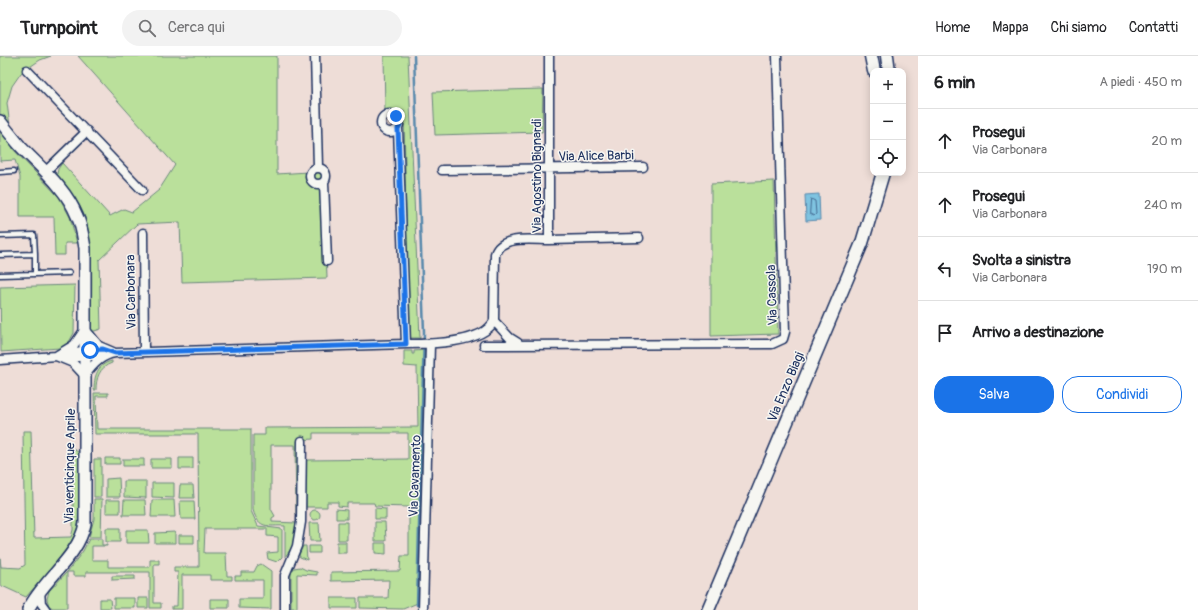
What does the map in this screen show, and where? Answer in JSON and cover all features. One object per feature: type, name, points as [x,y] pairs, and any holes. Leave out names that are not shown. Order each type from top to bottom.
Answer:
[{"type":"main road","points":[[871,56],[873,68]]},
{"type":"main road","points":[[887,56],[889,68]]},
{"type":"main road","name":"Via Enzo Biagi","points":[[708,610],[862,243],[881,176]]},
{"type":"street","points":[[315,56],[318,167]]},
{"type":"street","name":"Via Agostino Bignardi","points":[[494,321],[494,254],[496,248],[500,244],[507,242],[549,240],[549,56]]},
{"type":"street","name":"Via Cassola","points":[[484,345],[772,344],[783,339],[786,332],[777,56]]},
{"type":"street","points":[[27,70],[142,190]]},
{"type":"street","name":"Via venticinque Aprile","points":[[0,121],[70,202],[77,215],[82,231],[84,248],[85,524],[83,535],[74,550],[40,591],[28,610]]},
{"type":"street","points":[[398,129],[406,344]]},
{"type":"street","points":[[45,172],[87,131]]},
{"type":"street","points":[[318,167],[325,172],[326,261]]},
{"type":"street","points":[[318,167],[311,171],[310,179],[316,184],[324,182]]},
{"type":"street","name":"Via Alice Barbi","points":[[442,170],[643,167]]},
{"type":"street","name":"Via Carbonara","points":[[143,233],[144,352]]},
{"type":"street","points":[[549,240],[639,238]]},
{"type":"street","points":[[0,360],[104,352],[115,353],[443,343],[480,334],[491,328],[494,321],[510,338],[519,344]]},
{"type":"street","points":[[61,356],[74,345],[85,329],[104,352]]},
{"type":"street","name":"Via Cavamento","points":[[423,610],[430,344]]},
{"type":"street","points":[[61,356],[73,363],[85,376],[104,352]]},
{"type":"street","points":[[285,610],[285,575],[297,546],[301,522],[302,441]]},
{"type":"street","points":[[40,591],[41,603],[46,610]]},
{"type":"lane","points":[[0,172],[14,171]]},
{"type":"lane","points":[[0,236],[34,235],[35,274]]},
{"type":"lane","points":[[0,255],[35,254]]},
{"type":"lane","points":[[0,275],[69,273]]},
{"type":"green space","points":[[0,56],[51,56],[40,60],[21,73],[12,86],[7,103],[13,149],[59,197],[70,217],[77,243],[65,243],[65,255],[55,255],[54,217],[20,217],[20,177],[15,160],[0,161]]},
{"type":"green space","points":[[78,56],[277,56],[277,174],[323,171],[327,278],[182,282],[180,222],[137,224],[99,260],[101,329],[91,332],[92,272],[90,240],[84,215],[79,204],[57,174],[58,169],[62,163],[110,216],[124,209],[132,212],[159,190],[175,165]]},
{"type":"green space","points":[[384,56],[408,56],[420,338],[408,338],[404,111],[385,112]]},
{"type":"green space","points":[[543,89],[542,132],[435,135],[433,92]]},
{"type":"green space","points":[[774,181],[778,334],[711,336],[711,184]]},
{"type":"green space","points":[[75,285],[74,333],[69,342],[60,348],[1,352],[0,287]]},
{"type":"green space","points":[[427,350],[420,602],[403,609],[360,608],[360,598],[388,598],[389,580],[331,581],[331,572],[400,571],[401,556],[409,556],[409,507],[375,506],[374,503],[347,503],[347,507],[338,506],[338,502],[327,502],[327,507],[306,507],[305,460],[408,459],[408,433],[313,433],[313,439],[301,440],[298,445],[298,514],[296,514],[295,445],[271,445],[271,509],[275,516],[272,518],[272,522],[297,523],[292,547],[285,557],[285,526],[269,526],[261,524],[255,516],[253,510],[253,435],[265,435],[265,428],[418,427],[417,367],[404,366],[404,351],[412,351],[412,354],[414,354],[414,351]]},
{"type":"green space","points":[[112,361],[112,363],[101,370],[96,390],[94,390],[97,372],[103,365]]},
{"type":"green space","points":[[94,393],[108,393],[108,396],[96,396],[97,429],[251,429],[251,511],[258,526],[282,529],[282,557],[277,562],[268,559],[267,553],[278,552],[278,537],[267,536],[267,529],[205,529],[204,553],[226,553],[227,576],[232,576],[232,580],[210,580],[210,575],[182,575],[182,609],[172,609],[172,606],[177,606],[178,572],[174,572],[174,567],[199,567],[198,434],[95,434]]},
{"type":"green space","points":[[23,431],[31,431],[34,538],[71,537],[73,530],[73,449],[80,455],[78,529],[61,556],[26,597],[0,585],[0,558],[1,567],[20,568],[25,565]]},
{"type":"green space","points":[[105,458],[120,458],[120,464],[105,464]]},
{"type":"green space","points":[[179,458],[193,458],[193,469],[179,469]]},
{"type":"green space","points":[[94,459],[101,459],[101,497],[94,497]]},
{"type":"green space","points":[[123,459],[144,459],[144,466],[123,466]]},
{"type":"green space","points":[[151,459],[172,459],[172,468],[151,468]]},
{"type":"green space","points":[[119,478],[120,497],[106,497],[106,479]]},
{"type":"green space","points":[[124,481],[146,481],[146,498],[124,497]]},
{"type":"green space","points":[[152,483],[174,483],[174,498],[152,497]]},
{"type":"green space","points":[[180,485],[193,485],[194,498],[179,498]]},
{"type":"green space","points":[[94,499],[102,499],[101,537],[89,537],[94,519]]},
{"type":"green space","points":[[106,500],[120,500],[120,513],[106,513]]},
{"type":"green space","points":[[124,500],[145,500],[146,515],[123,515]]},
{"type":"green space","points":[[152,500],[174,500],[175,517],[151,517]]},
{"type":"green space","points":[[180,501],[194,501],[195,519],[181,519]]},
{"type":"green space","points":[[375,508],[386,509],[386,519],[375,519]]},
{"type":"green space","points":[[336,509],[347,510],[347,519],[336,519]]},
{"type":"green space","points":[[313,510],[317,510],[320,515],[317,520],[313,520],[310,517],[310,513]]},
{"type":"green space","points":[[338,522],[347,522],[347,540],[338,540]]},
{"type":"green space","points":[[375,522],[385,522],[386,541],[375,541]]},
{"type":"green space","points":[[309,523],[319,523],[320,541],[310,541]]},
{"type":"green space","points":[[106,528],[120,528],[120,542],[106,542]]},
{"type":"green space","points":[[126,530],[148,530],[149,543],[126,543]]},
{"type":"green space","points":[[175,532],[175,543],[155,543],[155,533]]},
{"type":"green space","points":[[179,535],[194,535],[194,543],[179,543]]},
{"type":"green space","points":[[89,539],[102,539],[102,545],[107,545],[92,546],[92,560],[108,560],[108,567],[150,567],[150,560],[159,560],[159,564],[154,564],[154,603],[161,603],[161,608],[150,608],[150,572],[86,572],[86,576],[73,576],[73,572],[67,572],[83,551]]},
{"type":"green space","points":[[337,542],[346,542],[346,553],[337,553]]},
{"type":"green space","points":[[375,543],[386,543],[386,554],[375,553]]},
{"type":"green space","points":[[303,546],[306,546],[307,560],[299,555]]},
{"type":"green space","points":[[309,546],[320,546],[320,553],[309,553]]},
{"type":"green space","points":[[261,564],[271,571],[271,609],[239,608],[239,599],[263,599],[263,580],[235,580],[235,576],[241,576],[241,572],[254,572],[257,566]]},
{"type":"green space","points":[[300,567],[317,572],[317,575],[297,574],[297,608],[291,608],[291,573],[294,568]]},
{"type":"green space","points":[[67,572],[67,608],[53,608],[49,606],[47,599],[49,591]]},
{"type":"green space","points":[[112,576],[135,576],[135,579],[112,580]]},
{"type":"green space","points":[[114,598],[135,598],[135,608],[114,608]]},
{"type":"green space","points":[[138,598],[148,598],[148,608],[138,608]]},
{"type":"green space","points":[[331,598],[357,598],[357,608],[331,608]]},
{"type":"green space","points":[[100,599],[110,599],[111,608],[100,608]]},
{"type":"green space","points":[[210,599],[229,599],[229,608],[210,608]]},
{"type":"water","points":[[819,194],[820,220],[806,221],[805,195]]},
{"type":"waterway","points":[[414,56],[424,332],[417,605]]},
{"type":"route","points":[[90,350],[103,349],[115,353],[406,344],[402,282],[398,129],[400,125],[396,116]]}]
